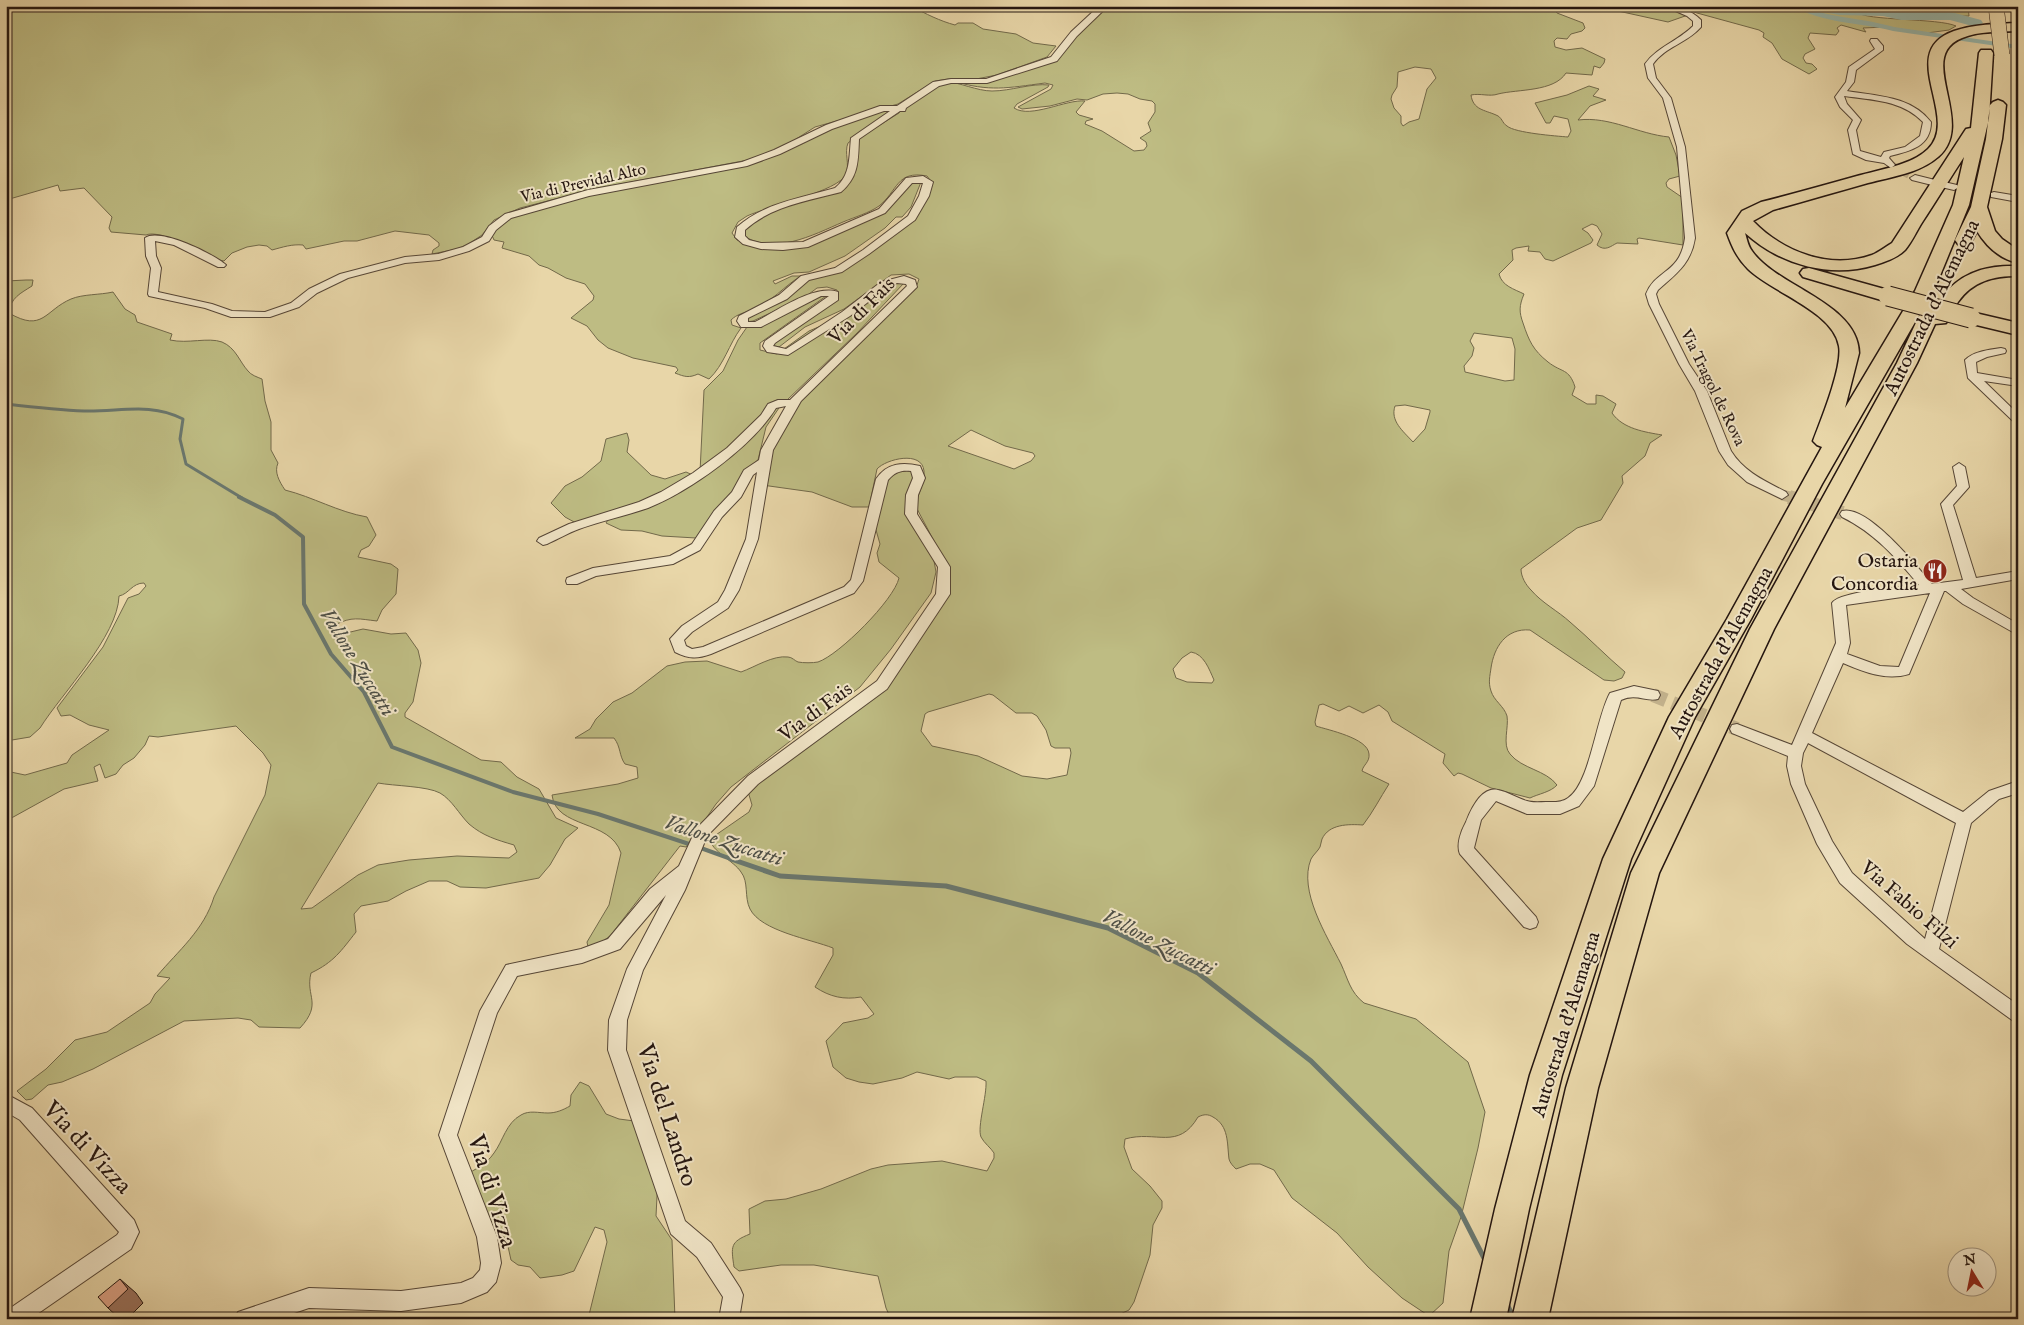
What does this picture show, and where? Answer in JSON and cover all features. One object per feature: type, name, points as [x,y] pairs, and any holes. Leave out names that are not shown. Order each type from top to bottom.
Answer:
[{"type":"highway","name":"Autostrada d'Alemagna","points":[[1530,1319],[1550,1221],[1582,1088],[1645,873],[1762,629],[1907,363],[1979,207],[1994,139],[1996,6]]},
{"type":"highway","name":"Autostrada d'Alemagna","points":[[1488,1319],[1512,1209],[1546,1075],[1618,860],[1682,717],[1739,619],[1811,484],[1924,291],[1961,205],[1994,54],[1982,16]]},
{"type":"highway","points":[[1811,484],[1840,391],[1850,346],[1843,332],[1831,319],[1818,308],[1766,275],[1745,256],[1737,244],[1736,233],[1748,215],[1767,206],[1911,166],[1930,158],[1943,140],[1946,127],[1945,108],[1934,66],[1940,48],[1948,40],[1961,34],[1989,29],[2013,28]]},
{"type":"highway","points":[[1743,221],[1758,236],[1773,245],[1813,261],[1854,266],[1880,260],[1898,247],[1981,118]]},
{"type":"highway","points":[[1979,207],[1981,225],[1984,231],[1996,243],[2018,258]]},
{"type":"highway","points":[[1743,221],[1746,230],[1753,240],[1791,266],[1818,276],[1888,296],[2018,329]]},
{"type":"highway","points":[[1907,363],[1929,339],[1946,304],[1958,290],[1988,272],[2018,271]]},
{"type":"street","name":"Via di Fais","points":[[695,849],[753,780],[882,685],[943,594],[944,567],[911,514],[912,495],[919,478],[916,470],[906,466],[895,468],[882,479],[857,581],[849,590],[706,651],[691,654],[680,649],[677,639],[687,629],[723,605],[732,590],[752,539],[767,450],[794,403],[912,286],[912,282],[904,279],[885,284],[846,314],[788,352],[771,350],[768,346],[770,341],[834,298],[834,294],[828,292],[819,293],[757,324],[745,325],[742,321],[744,316],[783,297],[805,278],[838,270],[866,252],[912,218],[924,196],[928,182],[923,179],[908,180],[882,211],[805,245],[761,246],[746,242],[740,237],[740,229],[748,220],[766,212],[838,190],[846,184],[852,175],[855,138],[902,109],[936,84],[951,81],[987,81],[1054,59],[1074,34],[1104,6]]},
{"type":"street","name":"Via Tragol de Rova","points":[[1668,6],[1690,14],[1697,20],[1697,27],[1690,35],[1654,55],[1649,64],[1652,78],[1667,98],[1680,147],[1690,238],[1688,254],[1679,266],[1653,289],[1651,294],[1654,304],[1684,364],[1701,391],[1725,451],[1736,466],[1750,478],[1782,495]]},
{"type":"street","points":[[1841,93],[1902,104],[1920,113],[1927,122],[1925,137],[1915,146],[1887,154],[1884,158],[1889,163],[1869,158],[1856,152],[1852,130],[1857,120],[1842,105],[1839,97],[1841,93],[1850,82],[1852,69],[1879,50],[1879,46],[1874,42]]},
{"type":"street","name":"Via di Previdal Alto","points":[[220,265],[208,260],[198,252],[160,237],[150,238],[151,256],[156,268],[153,294],[208,306],[231,314],[266,315],[295,305],[313,291],[344,276],[405,260],[439,257],[466,249],[486,240],[492,228],[508,216],[588,193],[744,164],[777,152],[830,127],[883,108],[902,109]]},
{"type":"street","points":[[1915,178],[1932,182]]},
{"type":"street","points":[[1994,194],[2018,199]]},
{"type":"street","points":[[2001,351],[1984,354],[1970,360],[1972,376],[2018,420]]},
{"type":"street","points":[[1972,376],[2018,383]]},
{"type":"street","points":[[542,541],[573,527],[643,505],[665,496],[697,476],[731,450],[766,417],[772,406],[778,402],[794,403]]},
{"type":"street","points":[[572,581],[593,572],[665,561],[696,547],[718,514],[737,494],[748,473],[765,462]]},
{"type":"street","points":[[1959,467],[1963,487],[1947,504],[1971,583]]},
{"type":"street","points":[[1846,514],[1862,521],[1885,537],[1939,587],[1968,601],[2018,630]]},
{"type":"street","points":[[1939,587],[2018,575]]},
{"type":"street","points":[[1839,656],[1885,672],[1896,674],[1904,671],[1939,587]]},
{"type":"street","name":"Via Fabio Filzi","points":[[1939,587],[1842,600],[1838,605],[1843,643],[1796,753],[1794,766],[1798,784],[1825,844],[1846,878],[1913,939],[2017,1012]]},
{"type":"street","points":[[1530,922],[1466,850],[1468,832],[1475,816],[1492,795],[1497,795],[1527,808],[1560,808],[1574,802],[1587,786],[1615,697],[1625,692],[1637,690],[1653,694]]},
{"type":"street","points":[[1737,729],[1796,753]]},
{"type":"street","points":[[1804,735],[1964,820]]},
{"type":"street","points":[[1930,952],[1964,820],[1994,795],[2018,787]]},
{"type":"street","name":"Via di Vizza","points":[[245,1319],[309,1298],[401,1301],[461,1294],[480,1285],[489,1275],[491,1263],[487,1237],[448,1135],[489,1011],[512,970],[582,956],[614,944],[695,849]]},
{"type":"street","name":"Via del Landro","points":[[695,849],[635,969],[618,1020],[617,1050],[678,1227],[704,1250],[733,1295],[729,1319]]},
{"type":"street","name":"Via di Vizza","points":[[6,1102],[26,1114],[127,1227],[129,1232],[124,1242],[12,1319]]},
{"type":"shaded area","points":[[6,6],[911,6],[955,25],[958,23],[973,23],[983,29],[1016,34],[1033,43],[1056,46],[1047,57],[997,75],[976,79],[935,81],[898,104],[815,127],[782,148],[748,160],[599,188],[520,208],[494,220],[482,235],[457,249],[432,254],[433,250],[439,246],[439,243],[429,235],[395,231],[357,241],[344,241],[306,249],[303,245],[272,250],[267,246],[259,245],[247,247],[232,253],[224,261],[213,259],[180,242],[160,235],[111,232],[109,228],[112,217],[84,188],[60,191],[58,185],[6,200]]},
{"type":"shaded area","points":[[1102,6],[1558,6],[1555,10],[1557,13],[1583,23],[1585,28],[1582,31],[1571,34],[1567,39],[1557,38],[1554,41],[1555,47],[1566,50],[1582,48],[1605,59],[1600,68],[1594,66],[1592,75],[1566,73],[1553,84],[1535,89],[1492,95],[1471,95],[1474,104],[1480,109],[1498,116],[1505,125],[1518,131],[1568,137],[1571,131],[1568,119],[1554,116],[1550,123],[1546,123],[1535,103],[1567,95],[1589,86],[1599,89],[1593,96],[1606,100],[1590,106],[1578,120],[1590,119],[1613,123],[1646,133],[1669,137],[1676,155],[1680,176],[1669,179],[1666,183],[1667,187],[1683,198],[1683,245],[1639,238],[1637,239],[1638,244],[1617,243],[1608,248],[1603,248],[1597,245],[1602,234],[1597,226],[1592,224],[1582,229],[1593,240],[1591,243],[1553,261],[1545,259],[1540,252],[1528,251],[1529,246],[1516,248],[1512,250],[1513,260],[1499,274],[1503,281],[1512,289],[1524,294],[1520,312],[1530,340],[1543,358],[1568,374],[1575,387],[1572,395],[1587,404],[1596,404],[1596,395],[1603,396],[1616,404],[1612,413],[1622,423],[1635,429],[1662,435],[1650,443],[1645,456],[1622,476],[1623,483],[1601,520],[1577,528],[1521,569],[1523,578],[1529,588],[1577,628],[1625,672],[1622,678],[1614,681],[1604,680],[1530,630],[1514,632],[1503,640],[1495,653],[1490,688],[1492,695],[1504,709],[1507,716],[1506,746],[1515,759],[1547,776],[1557,785],[1548,791],[1530,798],[1491,788],[1462,774],[1458,773],[1454,776],[1443,763],[1445,754],[1392,721],[1388,712],[1379,705],[1363,713],[1349,706],[1339,711],[1323,704],[1319,705],[1315,722],[1316,726],[1362,743],[1367,748],[1369,757],[1362,771],[1389,784],[1363,825],[1345,825],[1329,830],[1311,859],[1308,885],[1311,899],[1322,927],[1350,985],[1359,999],[1364,1003],[1416,1019],[1468,1062],[1485,1112],[1461,1217],[1449,1251],[1443,1303],[1429,1316],[1402,1298],[1368,1267],[1337,1233],[1292,1198],[1274,1170],[1260,1164],[1250,1164],[1236,1169],[1229,1160],[1225,1130],[1218,1121],[1209,1115],[1198,1117],[1183,1134],[1174,1137],[1136,1137],[1125,1139],[1124,1147],[1132,1169],[1150,1186],[1162,1201],[1162,1208],[1153,1225],[1150,1255],[1134,1302],[1129,1310],[1110,1319],[891,1319],[886,1308],[878,1276],[814,1265],[781,1265],[739,1271],[734,1267],[733,1246],[735,1242],[750,1234],[749,1209],[765,1201],[786,1199],[821,1189],[871,1169],[888,1165],[942,1161],[987,1171],[994,1158],[994,1153],[982,1139],[980,1132],[986,1081],[977,1077],[955,1077],[949,1079],[917,1072],[902,1078],[873,1084],[846,1078],[833,1067],[826,1041],[843,1023],[868,1018],[874,1014],[861,997],[837,997],[815,987],[833,955],[833,948],[775,929],[756,917],[748,904],[743,876],[738,868],[714,848],[710,839],[749,812],[752,805],[747,788],[871,691],[932,610],[944,560],[915,505],[924,475],[922,464],[917,460],[903,458],[888,462],[877,469],[869,507],[852,507],[812,492],[762,485],[776,423],[781,421],[898,299],[917,285],[919,279],[909,274],[891,275],[844,309],[805,327],[779,347],[770,345],[837,295],[837,290],[827,287],[817,288],[805,297],[753,321],[746,322],[747,317],[765,310],[805,280],[833,271],[907,221],[930,180],[927,176],[909,176],[898,183],[879,206],[819,233],[792,242],[766,244],[753,241],[741,234],[749,220],[848,184],[853,177],[859,138],[899,113],[921,94],[941,83],[957,83],[980,90],[992,91],[1049,85],[1017,104],[1014,108],[1021,111],[1030,111],[1085,101],[1076,112],[1079,115],[1093,119],[1086,121],[1085,124],[1102,131],[1134,151],[1144,150],[1147,146],[1146,142],[1140,138],[1151,131],[1148,123],[1155,112],[1155,104],[1152,101],[1117,93],[1103,94],[1087,100],[1077,99],[1050,106],[1022,109],[1018,107],[1051,89],[1053,85],[1045,83],[988,88],[953,81],[987,80],[1052,59]],"holes":[[[1415,67],[1431,69],[1436,78],[1427,89],[1419,119],[1403,126],[1401,116],[1394,108],[1391,99],[1397,87],[1398,72]],[[1474,333],[1512,338],[1515,349],[1514,380],[1505,381],[1465,372],[1464,366],[1472,356],[1474,348],[1470,341]],[[1405,405],[1430,410],[1425,429],[1413,442],[1398,426],[1394,411],[1395,406]],[[971,430],[1005,446],[1033,453],[1035,456],[1031,461],[1014,469],[948,446]],[[1191,652],[1196,653],[1203,659],[1214,680],[1212,683],[1187,682],[1176,678],[1173,669],[1182,658]],[[989,694],[993,695],[1016,713],[1032,713],[1037,716],[1046,730],[1051,746],[1055,748],[1070,748],[1071,753],[1067,775],[1047,779],[1022,776],[978,756],[932,746],[921,731],[925,714]]]},
{"type":"shaded area","points":[[1640,6],[1664,6],[1688,15],[1668,22],[1618,11],[1615,7],[1640,8]]},
{"type":"shaded area","points":[[1687,6],[1968,6],[1969,16],[1908,17],[1883,12],[1857,12],[1873,17],[1947,23],[1956,26],[1949,30],[1927,33],[1886,27],[1863,28],[1866,32],[1841,25],[1837,28],[1839,31],[1836,35],[1810,33],[1808,38],[1815,49],[1805,54],[1803,58],[1806,63],[1812,64],[1817,69],[1809,74],[1782,59],[1772,43],[1763,37],[1764,33],[1759,30],[1688,10]]},
{"type":"shaded area","points":[[883,108],[892,110],[848,143],[847,170],[841,180],[817,192],[747,216],[738,222],[732,233],[737,240],[759,246],[798,244],[881,210],[908,181],[921,182],[911,207],[902,217],[896,217],[885,228],[845,256],[809,272],[794,273],[773,281],[775,284],[792,276],[801,276],[766,303],[731,320],[732,325],[741,328],[719,367],[709,379],[698,374],[689,376],[675,373],[678,370],[676,367],[633,358],[608,348],[598,340],[587,326],[571,318],[593,300],[594,296],[585,284],[566,278],[539,265],[529,256],[502,248],[504,242],[494,240],[491,233],[499,221],[548,204],[764,158],[803,137]]},
{"type":"shaded area","points":[[33,280],[32,286],[17,296],[11,303],[9,313],[20,319],[37,320],[71,299],[113,292],[125,309],[135,315],[137,322],[172,334],[170,340],[216,341],[222,342],[231,348],[249,372],[262,379],[265,401],[271,422],[271,450],[278,463],[278,477],[285,490],[346,512],[367,517],[376,535],[369,546],[361,550],[358,557],[391,564],[398,569],[396,594],[382,610],[377,621],[351,619],[335,625],[334,630],[342,634],[363,629],[391,634],[406,633],[418,650],[421,663],[413,702],[405,713],[405,717],[481,760],[501,762],[517,777],[539,789],[556,818],[578,828],[565,839],[550,865],[539,878],[486,888],[460,887],[447,881],[429,881],[388,901],[361,906],[354,914],[356,932],[331,960],[311,973],[311,1012],[300,1028],[259,1027],[251,1020],[238,1018],[184,1021],[93,1069],[62,1082],[48,1085],[32,1099],[26,1100],[17,1091],[46,1069],[75,1040],[107,1032],[150,1003],[155,994],[170,978],[157,976],[190,940],[210,909],[214,897],[265,795],[271,765],[263,753],[236,726],[158,737],[149,736],[145,745],[134,758],[123,765],[116,774],[105,778],[100,764],[94,767],[98,781],[64,789],[6,821],[6,771],[25,775],[67,763],[72,755],[109,730],[89,725],[70,715],[61,716],[57,708],[103,647],[128,598],[139,594],[146,586],[144,583],[140,583],[119,596],[116,612],[99,646],[40,728],[30,737],[6,741],[6,281]],"holes":[[[378,783],[419,788],[440,793],[448,799],[474,828],[490,837],[514,845],[517,852],[509,858],[457,856],[378,865],[358,875],[312,908],[301,909]]]},
{"type":"shaded area","points":[[895,281],[904,283],[857,333],[787,400],[773,402],[753,426],[700,472],[704,390],[723,371],[738,340],[747,327],[765,322],[829,294],[760,343],[760,350],[777,354],[809,331],[828,323]]},
{"type":"shaded area","points":[[781,405],[766,427],[758,460],[748,468],[735,489],[706,523],[696,538],[662,536],[642,531],[621,530],[606,523],[609,518],[687,486],[773,409]]},
{"type":"shaded area","points":[[627,433],[629,440],[627,452],[651,475],[665,479],[686,472],[695,476],[654,498],[576,523],[565,517],[551,503],[565,486],[582,477],[601,461],[606,439]]},
{"type":"shaded area","points":[[912,468],[913,478],[906,497],[906,506],[934,561],[936,572],[931,593],[891,649],[860,687],[731,787],[716,804],[686,847],[680,846],[610,936],[588,947],[587,942],[609,905],[621,853],[615,842],[606,834],[563,814],[556,806],[552,795],[618,784],[638,778],[637,767],[625,764],[614,738],[575,738],[590,729],[596,719],[613,702],[632,693],[667,666],[685,662],[707,661],[741,672],[782,657],[789,657],[800,662],[818,662],[839,649],[877,612],[895,588],[899,578],[879,562],[877,553],[880,544],[874,523],[885,474]]},
{"type":"shaded area","points":[[580,1082],[589,1086],[606,1114],[619,1119],[642,1122],[658,1177],[656,1216],[672,1240],[675,1319],[588,1319],[607,1242],[604,1230],[595,1227],[574,1271],[540,1278],[530,1267],[518,1265],[511,1260],[507,1242],[499,1229],[484,1221],[464,1176],[491,1157],[508,1127],[516,1118],[524,1113],[548,1113],[570,1106],[571,1095]]},
{"type":"building","points":[[120,1279],[128,1289],[108,1308],[98,1297]]},
{"type":"waterway","points":[[1798,6],[1829,17],[1876,24],[1893,29],[2018,47]]},
{"type":"waterway","points":[[1814,6],[1839,11],[1883,12],[1901,16],[1951,16],[1976,23]]},
{"type":"waterway","name":"Vallone Zuccatti","points":[[6,404],[84,411],[147,409],[171,414],[183,419],[180,439],[186,464],[242,498]]},
{"type":"waterway","name":"Vallone Zuccatti","points":[[239,497],[275,515],[303,537],[304,604],[331,654],[364,692],[392,747],[513,792],[598,814],[692,845]]},
{"type":"waterway","name":"Vallone Zuccatti","points":[[698,847],[734,860]]},
{"type":"waterway","name":"Vallone Zuccatti","points":[[731,859],[780,876],[946,886],[1108,928],[1198,973],[1311,1061],[1459,1209],[1486,1262]]},
{"type":"waterway","name":"Vallone Zuccatti","points":[[1507,1304],[1514,1319]]},
{"type":"tunnel","points":[[1891,165],[1915,178]]},
{"type":"tunnel","points":[[1782,495],[1794,498]]},
{"type":"tunnel","points":[[1789,497],[1846,514]]},
{"type":"tunnel","points":[[1653,695],[1737,729]]},
{"type":"place","name":"Ostaria Concordia","points":[[1935,571]]}]
